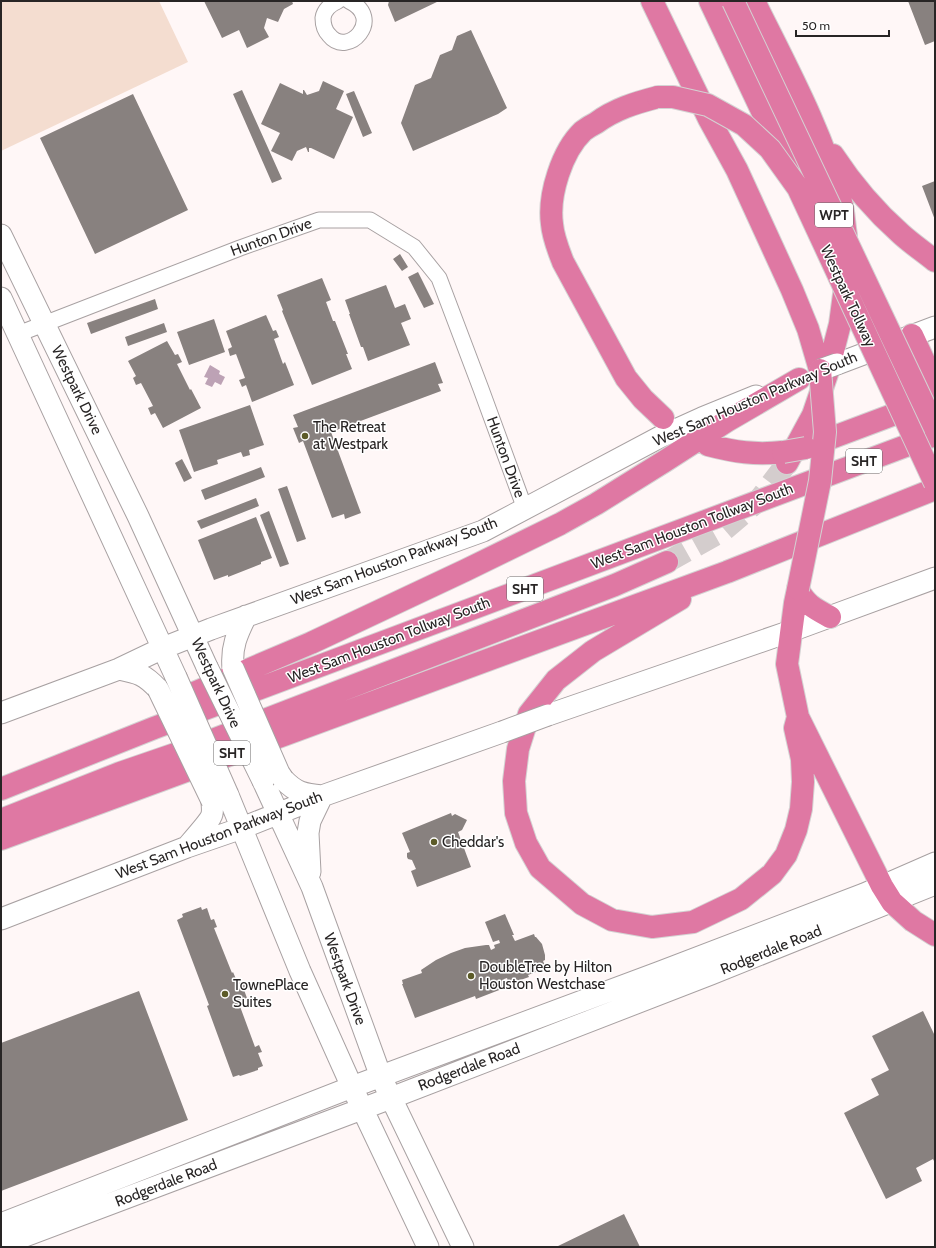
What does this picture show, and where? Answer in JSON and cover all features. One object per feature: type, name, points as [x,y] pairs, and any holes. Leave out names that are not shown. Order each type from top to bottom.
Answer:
[{"type":"highway","points":[[652,1],[709,119],[737,170],[792,290],[808,329],[816,369],[824,432],[820,481],[790,631],[787,664],[798,717],[887,894],[914,921],[935,934]]},
{"type":"highway","name":"Westpark Tollway","points":[[710,1],[935,483]]},
{"type":"highway","name":"Westpark Tollway","points":[[733,1],[935,428]]},
{"type":"highway","points":[[754,1],[814,125],[841,203],[848,250],[846,285],[840,324],[827,374],[813,415],[785,457]]},
{"type":"highway","points":[[663,418],[643,399],[626,378],[563,262],[555,243],[551,222],[553,189],[565,156],[583,131],[610,113],[637,102],[658,97],[673,97],[708,105],[744,125],[770,149],[798,188]]},
{"type":"highway","points":[[814,125],[846,174],[873,207],[901,234],[935,261]]},
{"type":"highway","points":[[916,344],[935,385]]},
{"type":"highway","points":[[160,726],[182,698],[311,643],[560,524],[596,504],[728,421],[816,369]]},
{"type":"highway","points":[[708,445],[734,452],[785,457],[935,399]]},
{"type":"highway","name":"West Sam Houston Tollway South","points":[[1,789],[160,726],[935,435]]},
{"type":"highway","name":"SHT","points":[[1,839],[727,572],[935,489]]},
{"type":"highway","points":[[1,820],[120,773],[184,751],[615,585],[667,562]]},
{"type":"highway","points":[[727,572],[594,651],[556,680],[530,714],[518,749],[514,781],[516,813],[526,843],[540,868],[582,904],[612,920],[652,927],[693,922],[741,899],[772,874],[786,855],[798,823],[804,782],[802,759],[794,728],[798,717]]},
{"type":"highway","points":[[798,597],[818,611],[830,616]]},
{"type":"main road","name":"Westpark Drive","points":[[1,235],[138,516],[207,667],[273,780],[278,813],[312,887],[381,1077],[463,1247]]},
{"type":"main road","name":"Westpark Drive","points":[[1,298],[176,677],[220,798],[242,828],[300,971],[352,1087],[428,1247]]},
{"type":"main road","name":"West Sam Houston Parkway South","points":[[1,714],[119,669],[163,648],[246,616],[309,595],[483,531],[660,437],[702,418],[816,369],[916,344],[935,327]]},
{"type":"main road","name":"West Sam Houston Parkway South","points":[[1,919],[187,847],[242,828],[322,796],[548,715],[790,631],[935,578]]},
{"type":"main road","points":[[246,616],[235,639],[232,656],[233,668],[279,773],[273,780],[306,794],[322,796],[310,821],[308,832],[312,887]]},
{"type":"main road","points":[[119,669],[135,672],[147,678],[158,689],[220,798],[209,821],[203,826],[187,847]]},
{"type":"main road","name":"Rodgerdale Road","points":[[887,894],[935,864]]},
{"type":"main road","name":"Rodgerdale Road","points":[[1,1245],[391,1098],[708,965],[887,894],[935,884]]},
{"type":"main road","name":"Rodgerdale Road","points":[[1,1224],[352,1087],[708,965]]},
{"type":"main road","points":[[137,1172],[144,1192]]},
{"type":"street","points":[[334,2],[327,8],[323,16],[323,24],[326,32],[331,38],[338,42],[346,42],[354,39],[360,34],[364,27],[362,11],[356,4],[349,1]]},
{"type":"street","name":"Hunton Drive","points":[[18,334],[240,248],[320,220],[370,220],[414,247],[439,278],[482,389],[525,509]]},
{"type":"shaded area","points":[[1,1],[159,1],[188,62],[1,151]]},
{"type":"shaded area","points":[[210,365],[220,371],[219,374],[225,377],[221,385],[215,382],[212,387],[205,384],[208,378],[204,377]]},
{"type":"building","points":[[204,1],[292,1],[293,4],[284,9],[278,22],[267,18],[264,28],[269,37],[247,48],[239,30],[222,38]]},
{"type":"building","points":[[389,1],[439,1],[395,22],[388,5]]},
{"type":"building","points":[[908,1],[935,1],[935,41],[925,45]]},
{"type":"building","points":[[471,30],[507,108],[498,114],[413,151],[401,123],[415,85],[431,78],[440,55],[452,50],[457,36]]},
{"type":"building","points":[[323,81],[344,91],[336,109],[353,117],[334,159],[311,148],[309,148],[308,152],[306,147],[297,151],[292,161],[271,151],[280,133],[261,124],[280,83],[303,94],[304,90],[307,95],[319,91]]},
{"type":"building","points":[[242,90],[282,179],[272,183],[233,94]]},
{"type":"building","points":[[354,91],[372,133],[363,137],[346,94]]},
{"type":"building","points":[[133,94],[188,210],[95,254],[40,138]]},
{"type":"building","points":[[935,181],[935,220],[922,186]]},
{"type":"building","points":[[400,254],[408,267],[402,271],[393,259]]},
{"type":"building","points":[[418,272],[434,304],[424,308],[408,277]]},
{"type":"building","points":[[322,278],[331,300],[326,302],[348,354],[346,354],[352,369],[312,385],[277,295]]},
{"type":"building","points":[[386,285],[395,308],[405,304],[411,319],[401,323],[410,345],[368,361],[363,347],[361,347],[345,300]]},
{"type":"building","points":[[155,299],[158,309],[91,334],[87,323]]},
{"type":"building","points":[[266,315],[273,331],[276,330],[279,337],[274,339],[283,364],[285,362],[294,385],[252,402],[246,385],[242,387],[239,380],[245,378],[236,354],[230,356],[228,349],[232,347],[226,331]]},
{"type":"building","points":[[214,319],[225,352],[189,365],[177,332]]},
{"type":"building","points":[[164,323],[167,332],[128,346],[125,337]]},
{"type":"building","points":[[167,341],[175,355],[178,354],[182,362],[177,364],[201,408],[163,428],[155,413],[151,415],[148,408],[153,406],[141,383],[136,385],[133,378],[136,376],[128,361]]},
{"type":"building","points":[[435,362],[443,383],[438,384],[441,391],[331,432],[361,513],[345,519],[344,514],[332,518],[303,441],[299,443],[293,428],[298,427],[293,415]]},
{"type":"building","points":[[250,405],[264,445],[249,450],[250,455],[243,457],[241,452],[217,460],[218,464],[194,472],[179,430]]},
{"type":"building","points":[[182,459],[192,478],[184,482],[175,463]]},
{"type":"building","points":[[261,467],[265,477],[205,500],[201,490]]},
{"type":"building","points":[[287,486],[306,539],[297,542],[278,489]]},
{"type":"building","points":[[256,498],[259,506],[201,529],[197,521]]},
{"type":"building","points":[[269,511],[289,564],[280,567],[260,515]]},
{"type":"building","points":[[256,517],[272,558],[228,577],[228,575],[214,580],[198,540]]},
{"type":"building","name":"Cheddar's","points":[[451,813],[452,816],[455,814],[467,820],[462,830],[458,832],[471,867],[417,887],[411,871],[416,869],[412,860],[408,859],[407,857],[407,853],[410,852],[402,833]]},
{"type":"building","name":"TownePlace Suites","points":[[201,907],[202,910],[207,908],[211,920],[214,919],[217,927],[214,928],[232,973],[233,972],[236,979],[238,979],[239,983],[244,981],[247,989],[244,990],[247,998],[238,1001],[255,1047],[259,1045],[262,1052],[258,1053],[263,1066],[258,1068],[258,1070],[240,1076],[233,1077],[207,1006],[209,1005],[177,920],[183,917],[182,914]]},
{"type":"building","name":"DoubleTree by Hilton Houston Westchase","points":[[505,914],[515,941],[534,934],[542,944],[545,955],[545,960],[543,961],[546,968],[528,975],[529,977],[509,984],[507,978],[504,979],[507,987],[476,999],[475,996],[415,1018],[402,984],[402,980],[422,973],[421,970],[436,960],[465,948],[489,945],[491,950],[495,948],[494,945],[500,943],[499,940],[493,942],[485,922]]},
{"type":"building","points":[[139,991],[188,1120],[1,1191],[1,1043]]},
{"type":"building","points":[[923,1011],[935,1036],[935,1163],[933,1159],[916,1168],[922,1181],[886,1199],[844,1113],[879,1095],[871,1079],[889,1070],[872,1036]]},
{"type":"building","points":[[624,1214],[640,1247],[556,1247]]},
{"type":"tunnel","points":[[667,562],[724,530],[758,501],[787,463]]},
{"type":"place","name":"The Retreat at Westpark","points":[[305,436]]},
{"type":"place","name":"Cheddar's","points":[[434,842]]},
{"type":"place","name":"DoubleTree by Hilton Houston Westchase","points":[[471,976]]},
{"type":"place","name":"TownePlace Suites","points":[[225,994]]}]
